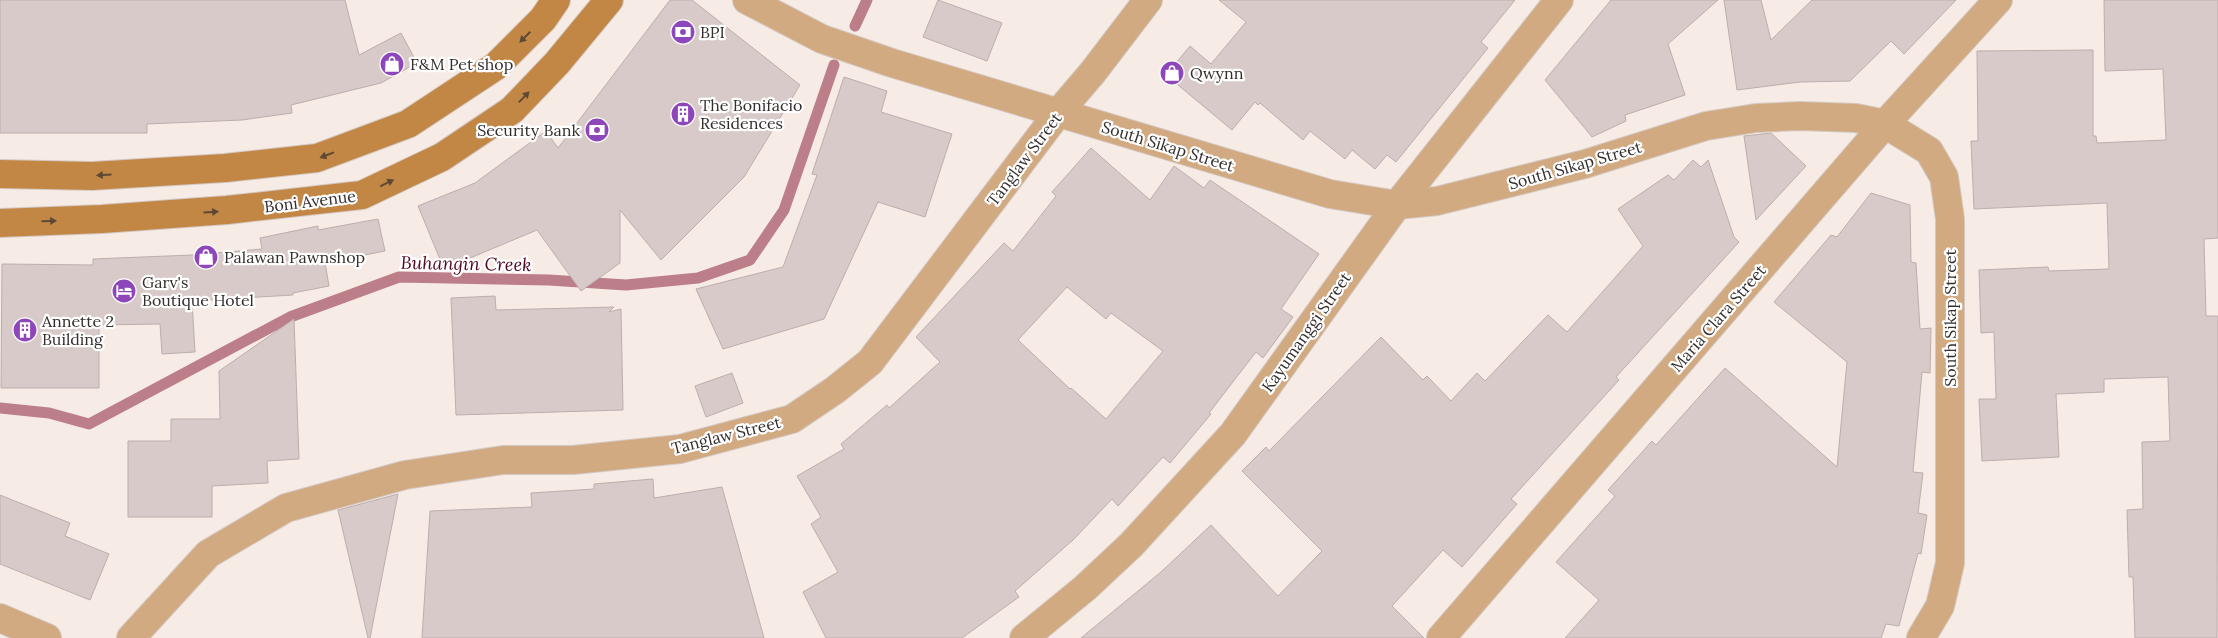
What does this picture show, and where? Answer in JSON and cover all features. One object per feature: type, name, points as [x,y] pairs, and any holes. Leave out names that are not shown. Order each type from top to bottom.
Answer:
[{"type":"main road","points":[[0,174],[92,176],[225,168],[317,158],[408,124],[496,66],[543,19],[556,0]]},
{"type":"main road","name":"Boni Avenue","points":[[0,222],[102,219],[227,210],[362,195],[442,157],[512,110],[558,63],[609,0]]},
{"type":"street","name":"South Sikap Street","points":[[747,0],[822,39],[892,64],[1330,194],[1397,206],[1471,194],[1585,164],[1706,126],[1756,118],[1800,116],[1856,118],[1885,124],[1929,151],[1944,177],[1950,220],[1950,563],[1940,606],[1921,638]]},
{"type":"street","name":"Tanglaw Street","points":[[132,638],[208,554],[286,508],[405,475],[504,460],[573,460],[680,449],[792,419],[835,390],[870,362],[1058,113],[1148,0]]},
{"type":"street","name":"Kayumanggi Street","points":[[1024,638],[1085,588],[1131,545],[1234,434],[1397,206],[1559,0]]},
{"type":"street","name":"Maria Clara Street","points":[[1441,638],[1885,124],[1998,0]]},
{"type":"street","points":[[0,618],[48,638]]},
{"type":"building","points":[[0,0],[345,0],[359,55],[401,33],[417,63],[381,83],[291,105],[292,113],[242,120],[147,124],[147,133],[0,133]]},
{"type":"building","name":"The Bonifacio Residences","points":[[670,0],[692,0],[800,85],[744,177],[661,260],[620,210],[620,263],[581,291],[537,230],[444,269],[418,206],[475,183],[546,131],[558,148]]},
{"type":"building","points":[[938,0],[1002,23],[987,61],[923,37]]},
{"type":"building","points":[[1219,0],[1515,0],[1481,42],[1488,48],[1396,162],[1387,155],[1375,169],[1352,150],[1345,159],[1310,131],[1303,140],[1260,103],[1258,105],[1255,102],[1232,130],[1166,75],[1190,46],[1211,64],[1246,22]]},
{"type":"building","points":[[1611,0],[1718,0],[1668,44],[1685,95],[1625,115],[1626,121],[1592,137],[1545,80]]},
{"type":"building","points":[[1724,0],[1761,0],[1771,40],[1812,0],[1956,0],[1904,54],[1891,41],[1850,81],[1800,82],[1737,90]]},
{"type":"building","points":[[2104,0],[2218,0],[2218,238],[2204,239],[2206,316],[2218,316],[2217,638],[2135,638],[2133,577],[2129,577],[2127,510],[2143,509],[2142,442],[2170,441],[2168,377],[2104,379],[2104,392],[2056,394],[2059,457],[1982,461],[1979,399],[1996,399],[1994,332],[1981,333],[1979,270],[2048,267],[2049,271],[2109,269],[2107,203],[1974,209],[1971,141],[1978,141],[1977,51],[2093,50],[2093,136],[2096,136],[2097,143],[2166,140],[2163,69],[2105,71]]},
{"type":"building","points":[[844,77],[887,91],[881,112],[952,134],[925,217],[878,202],[824,319],[723,349],[696,289],[783,267],[817,175],[812,174]]},
{"type":"building","points":[[1771,133],[1806,166],[1756,220],[1744,136]]},
{"type":"building","points":[[1091,148],[1150,200],[1174,166],[1204,188],[1210,180],[1319,254],[1281,309],[1293,317],[1263,358],[1256,352],[1209,413],[1211,414],[1170,463],[1163,457],[1118,506],[1112,499],[1073,540],[1015,591],[1019,597],[962,638],[826,638],[803,592],[838,572],[811,524],[821,517],[797,476],[844,449],[841,444],[887,405],[889,408],[940,362],[916,337],[1004,243],[1013,251],[1056,196],[1052,192]],"holes":[[[1067,287],[1106,319],[1111,313],[1163,351],[1106,419],[1070,389],[1018,340]]]},
{"type":"building","points":[[1693,160],[1701,167],[1708,160],[1734,237],[1739,242],[1616,377],[1619,380],[1511,499],[1517,504],[1462,567],[1443,550],[1392,606],[1424,638],[1081,638],[1161,572],[1211,525],[1278,596],[1322,551],[1242,471],[1266,447],[1269,451],[1381,337],[1423,380],[1427,376],[1451,401],[1477,373],[1485,381],[1548,315],[1567,332],[1643,246],[1618,209],[1668,175],[1674,180]]},
{"type":"building","points":[[1871,193],[1910,205],[1911,262],[1916,263],[1920,329],[1931,328],[1930,373],[1922,372],[1913,472],[1923,473],[1918,513],[1927,515],[1921,554],[1918,553],[1899,626],[1886,624],[1881,638],[1565,638],[1599,600],[1556,562],[1615,496],[1608,490],[1652,441],[1656,445],[1725,368],[1837,467],[1847,362],[1774,302],[1831,235],[1837,237]]},
{"type":"building","points":[[378,219],[385,251],[325,263],[329,286],[293,293],[293,295],[192,301],[195,352],[162,354],[160,324],[99,325],[99,388],[1,388],[2,264],[93,265],[93,259],[192,255],[262,249],[260,238],[318,226],[318,230]]},
{"type":"building","points":[[495,296],[496,310],[614,307],[609,312],[621,309],[623,410],[456,415],[451,298]]},
{"type":"building","points":[[294,319],[299,459],[267,461],[268,483],[212,486],[212,517],[128,517],[128,441],[171,441],[171,419],[220,419],[219,371]]},
{"type":"building","points":[[732,373],[743,403],[706,417],[695,386]]},
{"type":"building","points":[[653,479],[654,498],[722,487],[764,638],[422,638],[430,511],[532,507],[531,493],[594,489],[594,484]]},
{"type":"building","points":[[398,494],[370,638],[368,638],[338,510]]},
{"type":"building","points":[[0,495],[70,523],[65,536],[109,554],[90,600],[0,564]]},
{"type":"waterway","name":"Buhangin Creek","points":[[855,26],[867,0]]},
{"type":"waterway","name":"Buhangin Creek","points":[[0,408],[49,413],[89,424],[290,317],[399,277],[549,280],[626,285],[698,278],[750,260],[784,210],[834,65]]},
{"type":"place","name":"BPI","points":[[683,32]]},
{"type":"place","name":"F&M Pet shop","points":[[392,64]]},
{"type":"place","name":"Qwynn","points":[[1172,73]]},
{"type":"place","name":"The Bonifacio Residences","points":[[683,114]]},
{"type":"place","name":"Security Bank","points":[[597,130]]},
{"type":"place","name":"Palawan Pawnshop","points":[[206,257]]},
{"type":"place","name":"Garv's Boutique Hotel","points":[[124,291]]},
{"type":"place","name":"Annette 2 Building","points":[[25,330]]}]
